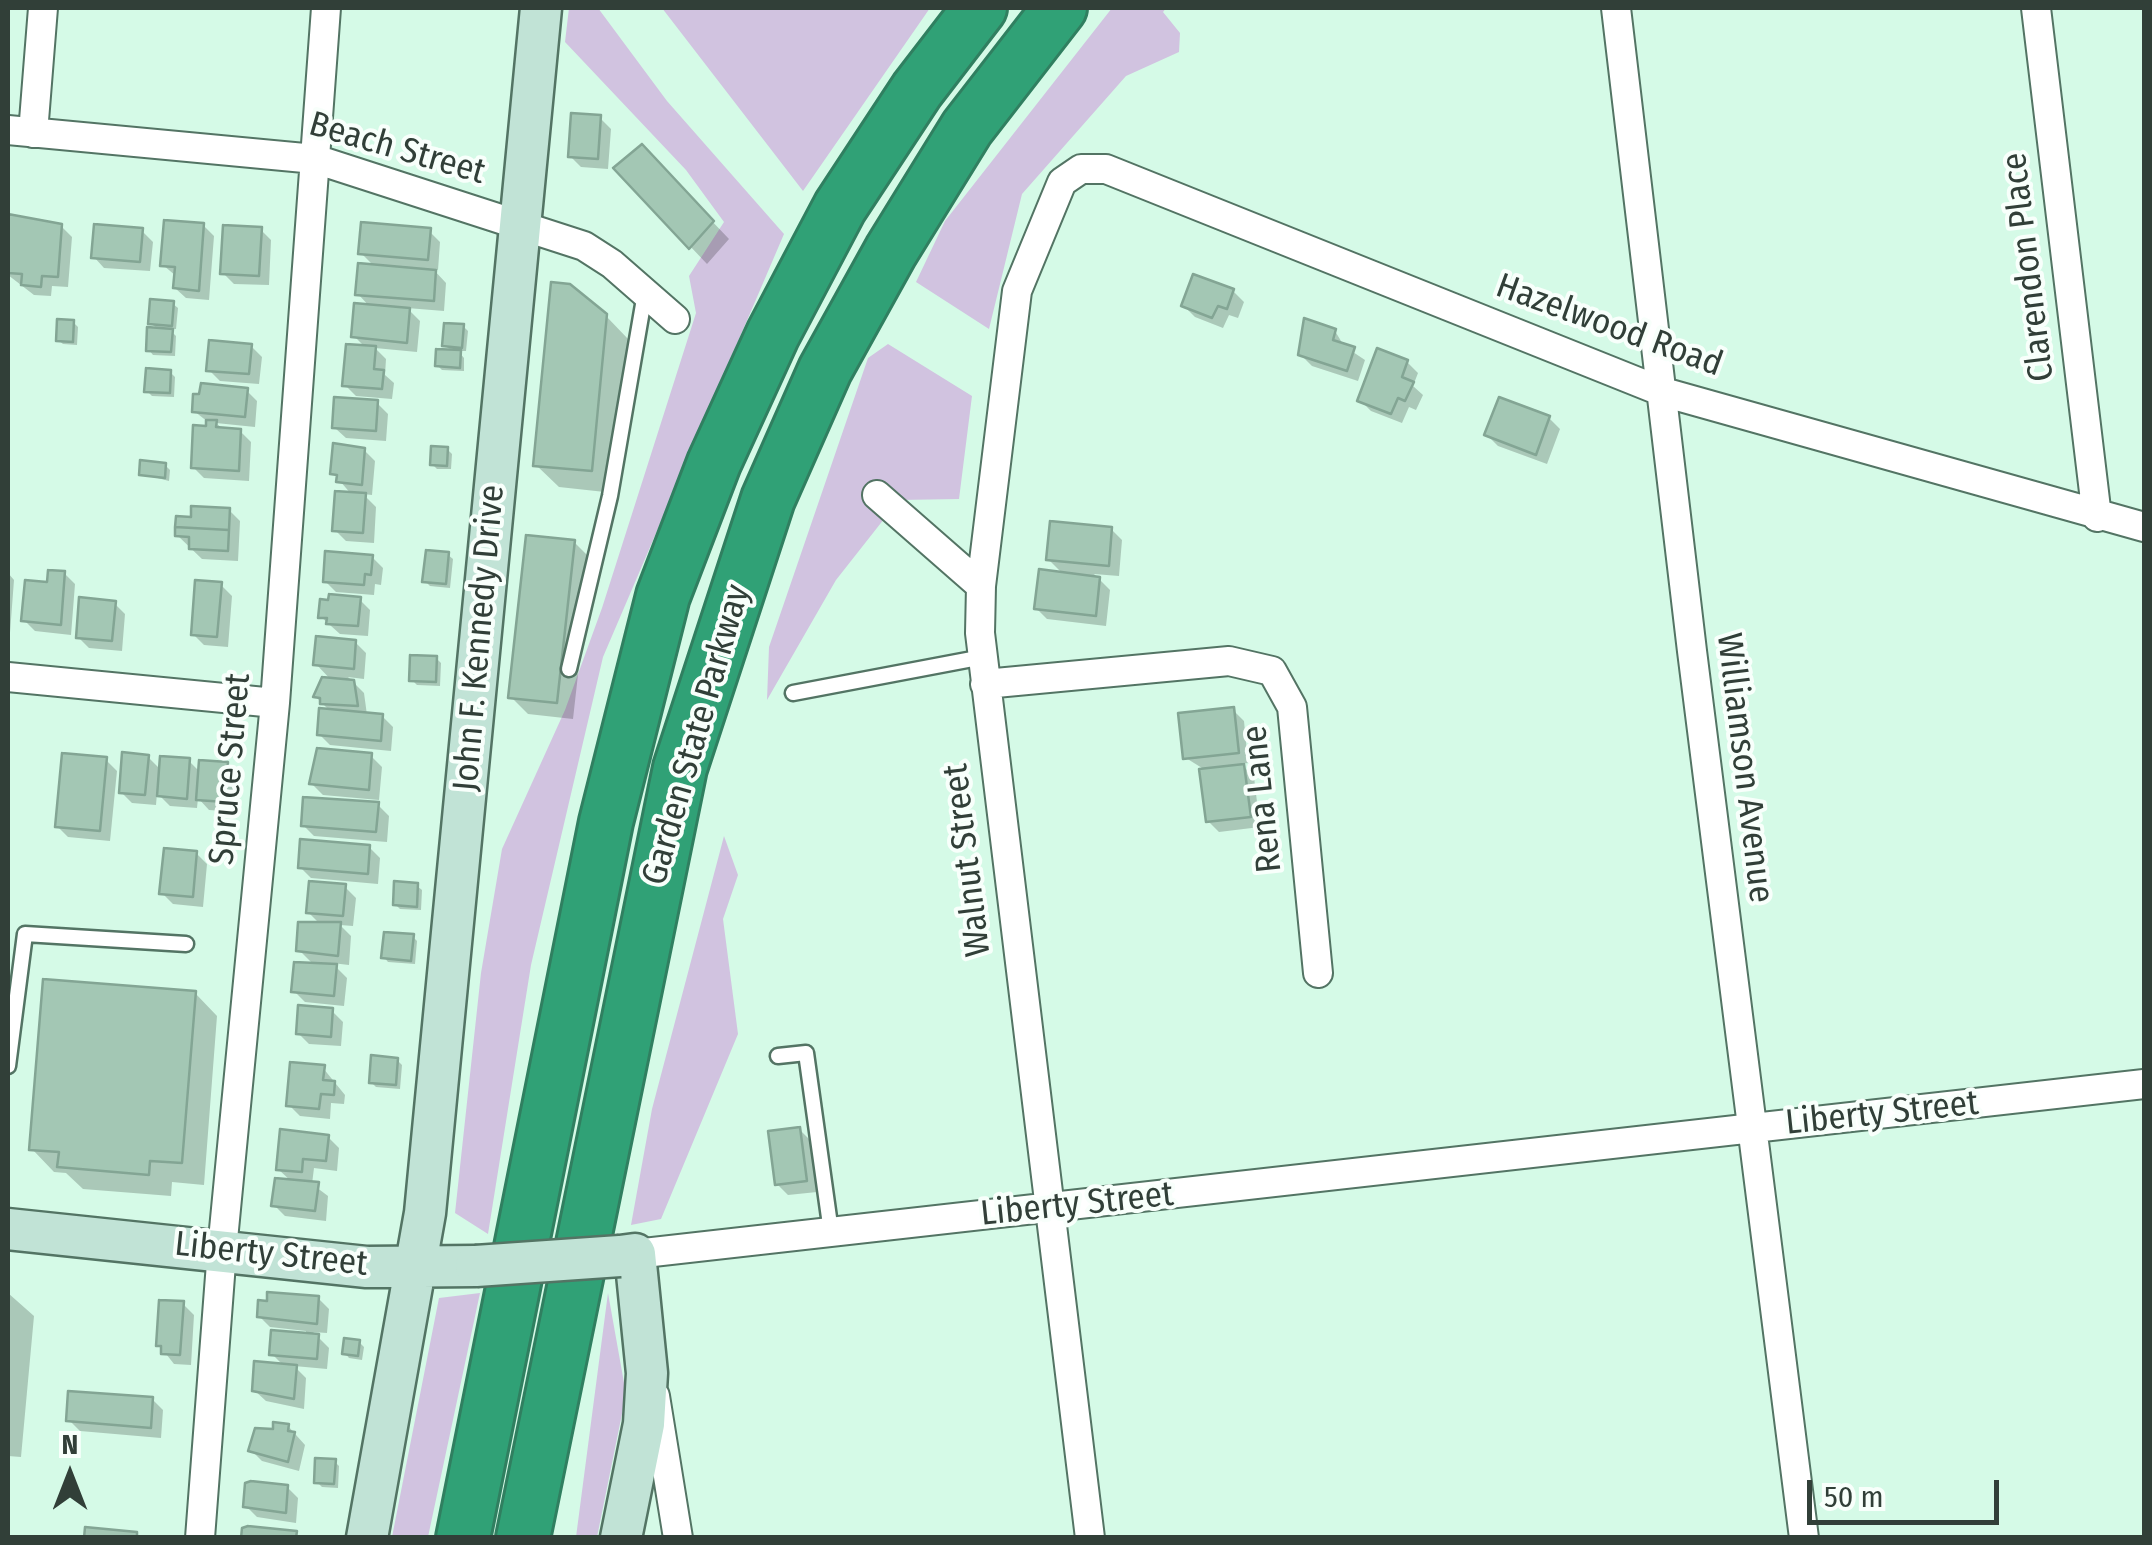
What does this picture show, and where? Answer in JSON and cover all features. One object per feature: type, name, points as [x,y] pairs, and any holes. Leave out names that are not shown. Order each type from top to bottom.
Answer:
[{"type":"highway","name":"Garden State Parkway","points":[[463,1538],[606,822],[663,596],[722,447],[773,334],[840,207],[917,90],[980,8]]},
{"type":"highway","name":"Garden State Parkway","points":[[523,1538],[611,1254],[680,768],[768,499],[825,370],[891,251],[968,128],[1060,8]]},
{"type":"highway","points":[[447,1538],[523,1232]]},
{"type":"highway","points":[[546,1538],[611,1254]]},
{"type":"main road","name":"John F. Kennedy Drive","points":[[366,1538],[426,1213],[542,8]]},
{"type":"main road","name":"Liberty Street","points":[[8,1229],[416,1269],[611,1254]]},
{"type":"main road","points":[[611,1254],[646,1350],[644,1424],[621,1538]]},
{"type":"street","points":[[20,132],[43,8]]},
{"type":"street","name":"Spruce Street","points":[[200,1538],[222,1250],[275,702],[326,8]]},
{"type":"street","name":"Williamson Avenue","points":[[1616,8],[1699,714],[1804,1538]]},
{"type":"street","name":"Clarendon Place","points":[[2036,8],[2097,517]]},
{"type":"street","name":"Beach Street","points":[[20,132],[315,159],[584,246],[675,319]]},
{"type":"street","name":"Hazelwood Road","points":[[1062,182],[1081,169],[1106,169],[1663,392],[2097,517],[2144,527]]},
{"type":"street","name":"Walnut Street","points":[[1062,182],[1017,291],[981,586],[984,670],[1046,1208],[1090,1538]]},
{"type":"street","points":[[877,495],[981,586]]},
{"type":"street","name":"Rena Lane","points":[[984,670],[1229,661],[1272,671],[1292,707],[1318,973]]},
{"type":"street","points":[[8,677],[275,702]]},
{"type":"street","name":"Liberty Street","points":[[611,1254],[2144,1084]]},
{"type":"street","points":[[646,1350],[678,1538]]},
{"type":"lane","points":[[570,669],[610,496],[645,293]]},
{"type":"lane","points":[[793,693],[984,670]]},
{"type":"lane","points":[[8,1066],[25,934],[186,944]]},
{"type":"lane","points":[[778,1056],[806,1054],[830,1232]]},
{"type":"shaded area","points":[[569,8],[598,8],[667,101],[784,234],[603,657],[531,965],[488,1234],[455,1213],[481,973],[502,849],[565,710],[602,608],[696,313],[689,276],[724,222],[686,170],[565,42]]},
{"type":"shaded area","points":[[662,8],[930,8],[803,191]]},
{"type":"shaded area","points":[[1112,8],[1166,8],[1163,12],[1180,33],[1179,52],[1126,76],[1022,194],[989,329],[916,282],[945,221]]},
{"type":"shaded area","points":[[888,344],[972,396],[959,499],[899,500],[836,580],[767,700],[769,647],[868,358]]},
{"type":"shaded area","points":[[724,836],[738,875],[723,919],[738,1034],[661,1219],[631,1225],[652,1109]]},
{"type":"shaded area","points":[[480,1293],[428,1537],[392,1537],[439,1298]]},
{"type":"shaded area","points":[[608,1293],[626,1394],[597,1537],[576,1537]]},
{"type":"building","points":[[571,113],[601,115],[598,159],[568,157]]},
{"type":"building","points":[[642,144],[714,221],[689,249],[613,168]]},
{"type":"building","points":[[8,214],[62,224],[58,277],[42,276],[41,287],[21,285],[22,274],[8,273]]},
{"type":"building","points":[[164,220],[204,223],[199,291],[173,288],[175,267],[160,266]]},
{"type":"building","points":[[361,222],[431,228],[428,260],[358,254]]},
{"type":"building","points":[[94,224],[143,228],[140,262],[91,258]]},
{"type":"building","points":[[223,225],[262,227],[259,276],[220,274]]},
{"type":"building","points":[[358,263],[436,270],[434,301],[355,295]]},
{"type":"building","points":[[1193,274],[1234,289],[1227,309],[1218,306],[1212,318],[1181,306]]},
{"type":"building","points":[[551,282],[570,284],[607,314],[592,471],[533,466]]},
{"type":"building","points":[[150,299],[174,301],[172,326],[148,324]]},
{"type":"building","points":[[354,303],[410,308],[407,343],[351,337]]},
{"type":"building","points":[[1304,318],[1336,329],[1333,340],[1355,347],[1347,371],[1298,355]]},
{"type":"building","points":[[57,319],[74,320],[73,342],[56,341]]},
{"type":"building","points":[[444,323],[464,324],[462,348],[442,346]]},
{"type":"building","points":[[147,327],[173,329],[171,352],[146,351]]},
{"type":"building","points":[[209,340],[252,344],[249,374],[206,371]]},
{"type":"building","points":[[346,344],[376,346],[374,369],[384,370],[382,389],[342,386]]},
{"type":"building","points":[[1377,348],[1408,360],[1402,377],[1414,382],[1405,401],[1398,398],[1391,414],[1357,401]]},
{"type":"building","points":[[436,349],[461,350],[460,368],[435,366]]},
{"type":"building","points":[[146,368],[171,370],[170,393],[144,392]]},
{"type":"building","points":[[201,383],[248,388],[245,417],[192,412],[193,394],[199,394]]},
{"type":"building","points":[[334,397],[378,400],[376,431],[332,428]]},
{"type":"building","points":[[1499,397],[1550,416],[1536,455],[1484,435]]},
{"type":"building","points":[[206,420],[217,420],[216,427],[241,429],[239,471],[191,468],[193,425],[206,426]]},
{"type":"building","points":[[333,443],[365,448],[362,485],[336,482],[337,475],[330,474]]},
{"type":"building","points":[[431,446],[448,447],[447,466],[430,465]]},
{"type":"building","points":[[140,460],[166,463],[165,478],[139,475]]},
{"type":"building","points":[[335,491],[366,493],[363,533],[332,531]]},
{"type":"building","points":[[191,506],[230,508],[229,530],[175,527],[176,516],[191,517]]},
{"type":"building","points":[[1050,521],[1112,527],[1109,566],[1046,560]]},
{"type":"building","points":[[175,527],[229,530],[228,551],[189,549],[189,537],[175,536]]},
{"type":"building","points":[[526,535],[575,540],[557,703],[508,698]]},
{"type":"building","points":[[426,550],[449,552],[446,584],[422,582]]},
{"type":"building","points":[[325,551],[373,555],[371,575],[365,574],[364,585],[323,582]]},
{"type":"building","points":[[1039,569],[1100,577],[1096,616],[1034,609]]},
{"type":"building","points":[[48,570],[65,571],[61,625],[21,621],[25,580],[47,582]]},
{"type":"building","points":[[195,580],[222,582],[217,637],[191,635]]},
{"type":"building","points":[[329,594],[361,597],[358,626],[326,624],[327,618],[318,618],[320,599],[328,600]]},
{"type":"building","points":[[79,597],[116,601],[112,641],[76,638]]},
{"type":"building","points":[[316,636],[356,640],[354,669],[313,665]]},
{"type":"building","points":[[410,655],[437,656],[436,682],[409,681]]},
{"type":"building","points":[[322,677],[354,680],[358,706],[320,704],[320,698],[313,697]]},
{"type":"building","points":[[1234,707],[1239,753],[1183,759],[1178,713]]},
{"type":"building","points":[[319,708],[383,714],[381,741],[317,735]]},
{"type":"building","points":[[317,748],[372,753],[369,790],[309,784]]},
{"type":"building","points":[[122,752],[149,755],[145,795],[119,793]]},
{"type":"building","points":[[62,753],[107,757],[100,831],[55,827]]},
{"type":"building","points":[[160,756],[190,758],[187,799],[157,796]]},
{"type":"building","points":[[199,760],[228,762],[225,802],[196,800]]},
{"type":"building","points":[[1244,764],[1251,817],[1206,822],[1199,769]]},
{"type":"building","points":[[303,797],[379,802],[376,832],[301,826]]},
{"type":"building","points":[[300,839],[370,845],[368,874],[298,868]]},
{"type":"building","points":[[164,848],[197,851],[193,897],[159,894]]},
{"type":"building","points":[[309,881],[346,884],[343,916],[306,913]]},
{"type":"building","points":[[394,881],[418,883],[417,907],[393,905]]},
{"type":"building","points":[[298,922],[341,922],[338,956],[296,951]]},
{"type":"building","points":[[384,932],[414,934],[411,961],[381,958]]},
{"type":"building","points":[[294,962],[337,964],[334,996],[291,992]]},
{"type":"building","points":[[43,979],[196,991],[182,1163],[150,1161],[149,1175],[57,1167],[59,1152],[29,1150]]},
{"type":"building","points":[[298,1005],[333,1008],[331,1037],[296,1034]]},
{"type":"building","points":[[371,1055],[398,1058],[396,1085],[369,1083]]},
{"type":"building","points":[[290,1062],[325,1065],[323,1080],[335,1081],[334,1095],[321,1094],[319,1109],[286,1106]]},
{"type":"building","points":[[800,1127],[807,1181],[775,1185],[768,1131]]},
{"type":"building","points":[[280,1129],[329,1135],[326,1161],[303,1159],[302,1172],[276,1170]]},
{"type":"building","points":[[275,1178],[319,1182],[315,1211],[271,1206]]},
{"type":"building","points":[[267,1292],[319,1296],[317,1324],[257,1317],[258,1300],[267,1301]]},
{"type":"building","points":[[159,1300],[184,1301],[180,1355],[161,1354],[161,1346],[156,1346]]},
{"type":"building","points":[[271,1330],[319,1334],[317,1359],[269,1355]]},
{"type":"building","points":[[344,1338],[360,1340],[358,1356],[342,1354]]},
{"type":"building","points":[[254,1361],[297,1365],[294,1399],[252,1391]]},
{"type":"building","points":[[68,1391],[153,1397],[151,1428],[66,1421]]},
{"type":"building","points":[[273,1422],[289,1424],[288,1431],[295,1432],[288,1462],[248,1451],[255,1428],[273,1429]]},
{"type":"building","points":[[315,1458],[336,1459],[334,1484],[314,1483]]},
{"type":"building","points":[[245,1483],[288,1485],[286,1513],[243,1507]]},
{"type":"building","points":[[85,1527],[137,1532],[137,1538],[84,1538]]},
{"type":"building","points":[[242,1528],[297,1531],[296,1538],[241,1538]]}]
